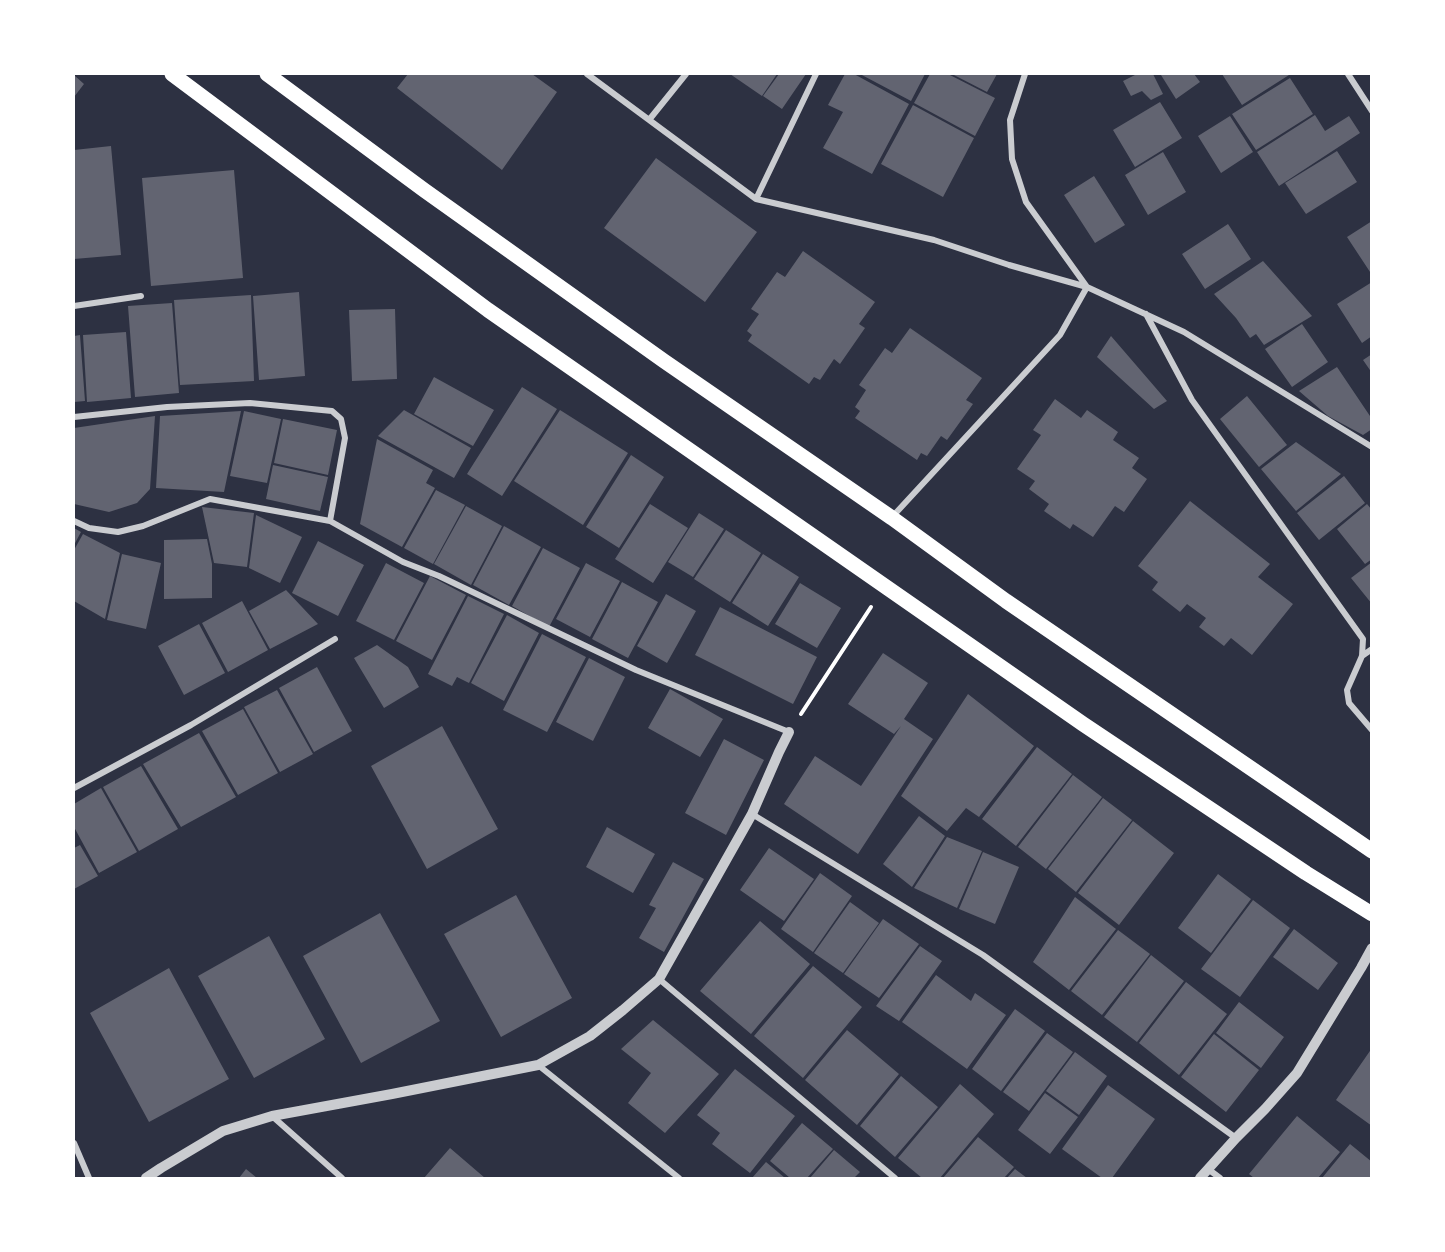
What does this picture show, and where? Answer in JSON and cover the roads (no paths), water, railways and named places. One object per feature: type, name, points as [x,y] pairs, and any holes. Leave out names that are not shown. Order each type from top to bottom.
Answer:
[{"type":"main road","points":[[172,74],[488,310],[1122,750],[1371,914]]},
{"type":"main road","points":[[267,74],[616,327],[892,518],[1006,601],[1371,851]]},
{"type":"street","points":[[587,74],[756,199],[934,240],[1009,265],[1087,287],[1184,332],[1371,447]]},
{"type":"street","points":[[649,120],[686,74]]},
{"type":"street","points":[[756,199],[816,74]]},
{"type":"street","points":[[1025,74],[1010,120],[1012,159],[1026,202],[1087,287]]},
{"type":"street","points":[[1348,74],[1371,111]]},
{"type":"street","points":[[892,518],[1060,335],[1087,287]]},
{"type":"street","points":[[74,306],[141,296]]},
{"type":"street","points":[[1146,314],[1192,400],[1363,639],[1362,656],[1347,690],[1349,703],[1371,730]]},
{"type":"street","points":[[74,417],[167,407],[250,403],[332,411],[341,418],[345,438],[330,521]]},
{"type":"street","points":[[74,521],[89,528],[118,532],[143,526],[210,499],[330,521],[403,562],[439,576],[636,670],[789,732],[752,814],[659,979],[590,1036],[538,1065],[272,1116],[223,1131],[146,1179]]},
{"type":"street","points":[[74,788],[191,725],[335,639]]},
{"type":"street","points":[[1362,656],[1371,649]]},
{"type":"street","points":[[752,814],[983,955],[1236,1138]]},
{"type":"street","points":[[1200,1179],[1297,1072],[1371,948]]},
{"type":"street","points":[[659,979],[895,1179]]},
{"type":"street","points":[[538,1065],[679,1179]]},
{"type":"street","points":[[272,1116],[342,1179]]},
{"type":"street","points":[[74,1143],[89,1179]]},
{"type":"street","points":[[1208,1169],[1220,1179]]}]
